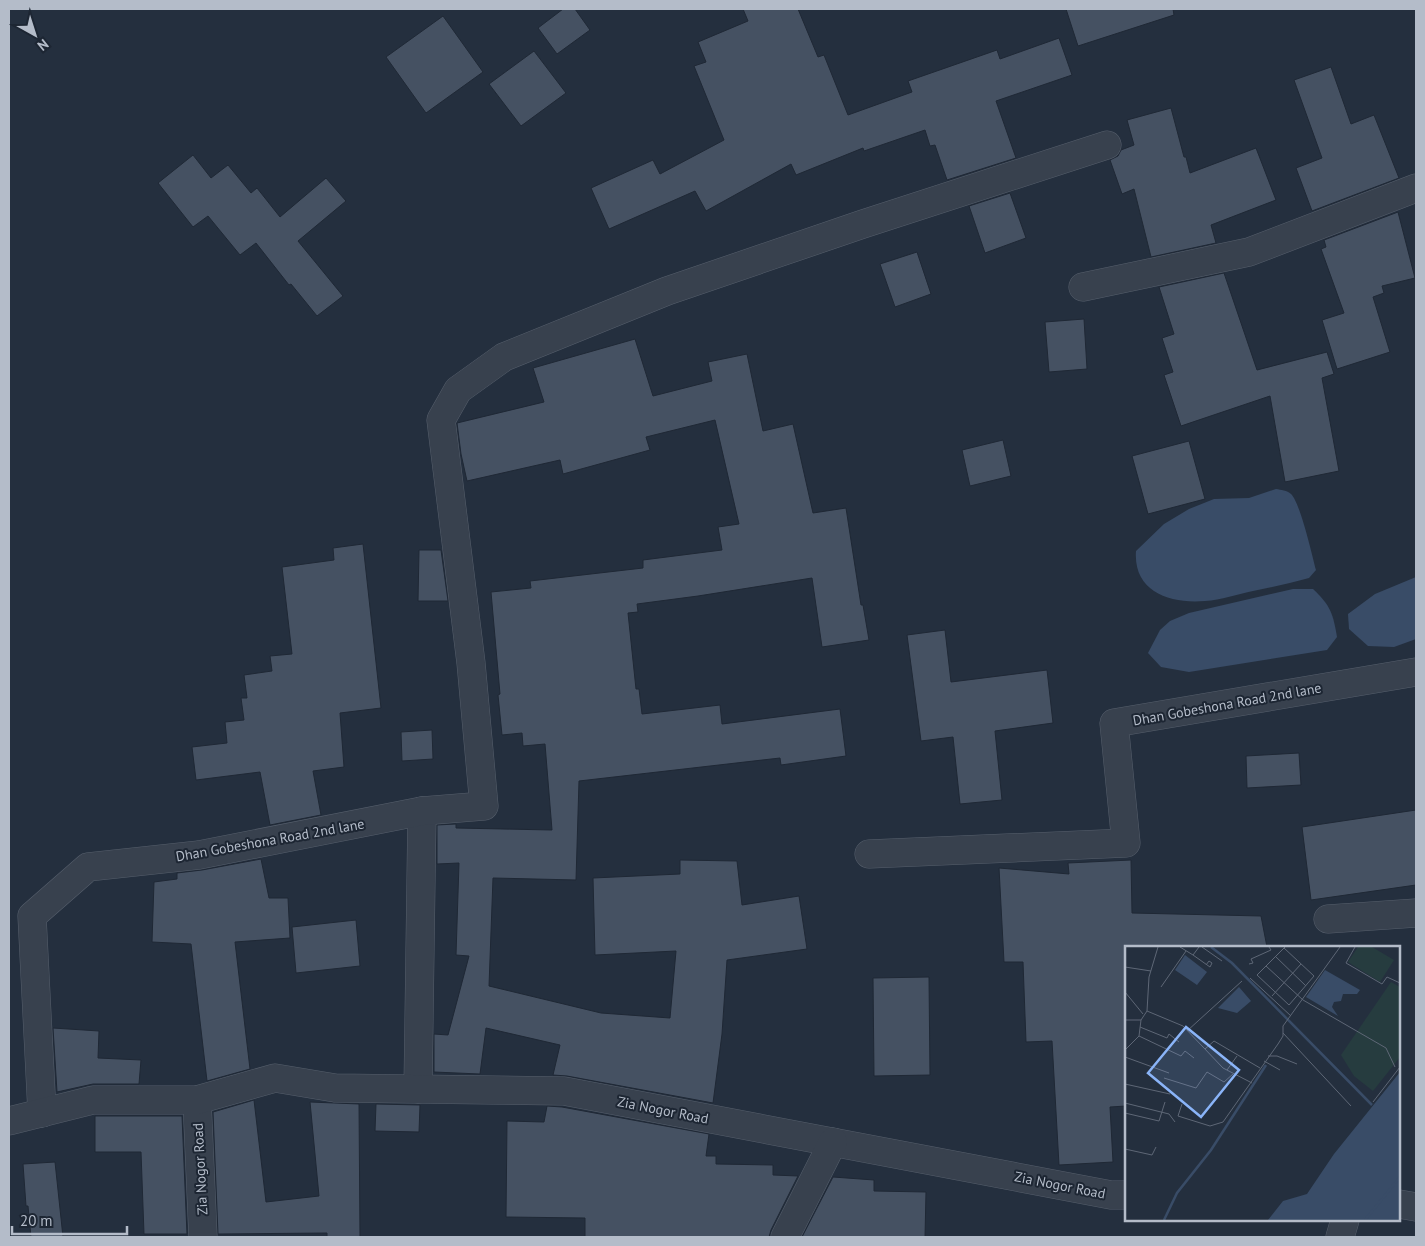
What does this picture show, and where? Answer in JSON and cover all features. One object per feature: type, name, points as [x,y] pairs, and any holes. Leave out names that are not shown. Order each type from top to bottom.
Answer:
[{"type":"street","name":"Dhan Gobeshona Road 2nd lane","points":[[42,1113],[32,916],[88,866],[199,855],[422,812],[484,806],[471,663],[442,420],[458,390],[504,357],[667,291],[863,224],[1107,145]]},
{"type":"street","points":[[1083,287],[1249,252],[1416,188]]},
{"type":"street","name":"Dhan Gobeshona Road 2nd lane","points":[[869,854],[1126,843],[1114,723],[1416,672]]},
{"type":"street","points":[[418,1089],[422,812]]},
{"type":"street","points":[[1328,919],[1416,913]]},
{"type":"street","name":"Zia Nogor Road","points":[[9,1121],[93,1100],[197,1100],[275,1078],[336,1088],[564,1092],[1111,1195],[1125,1195]]},
{"type":"street","name":"Zia Nogor Road","points":[[197,1100],[203,1237]]},
{"type":"street","points":[[785,1237],[833,1142]]},
{"type":"street","points":[[1400,1204],[1416,1207]]},
{"type":"street","points":[[1340,1237],[1345,1221]]},
{"type":"water","points":[[1276,489],[1284,490],[1291,494],[1298,507],[1316,570],[1309,578],[1205,601],[1179,600],[1167,597],[1147,586],[1141,577],[1137,565],[1136,551],[1164,524],[1189,509],[1214,499],[1249,498]]},
{"type":"water","points":[[1416,577],[1416,639],[1394,647],[1368,646],[1349,629],[1348,614],[1375,594]]},
{"type":"water","points":[[1293,589],[1313,589],[1324,600],[1332,616],[1337,637],[1327,650],[1189,672],[1161,667],[1148,653],[1160,630],[1170,621],[1189,613]]},
{"type":"building","points":[[563,9],[575,9],[590,30],[557,54],[538,28]]},
{"type":"building","points":[[743,9],[798,9],[818,57],[824,55],[848,115],[912,92],[908,81],[997,50],[1000,59],[1059,38],[1072,75],[996,101],[1016,158],[947,180],[935,145],[930,146],[925,130],[864,151],[863,148],[796,175],[791,164],[706,211],[695,191],[609,229],[591,188],[653,160],[660,174],[724,140],[694,66],[706,62],[698,42],[748,21]]},
{"type":"building","points":[[1066,9],[1173,9],[1174,15],[1078,46]]},
{"type":"building","points":[[443,16],[483,72],[426,113],[386,57]]},
{"type":"building","points":[[534,51],[566,93],[521,126],[489,84]]},
{"type":"building","points":[[1331,67],[1351,124],[1374,115],[1399,178],[1312,211],[1296,168],[1322,158],[1294,80]]},
{"type":"building","points":[[1171,108],[1190,173],[1256,148],[1276,200],[1211,225],[1216,243],[1151,257],[1134,189],[1122,194],[1110,160],[1118,156],[1121,150],[1134,145],[1127,120]]},
{"type":"building","points":[[193,155],[211,178],[228,165],[251,193],[257,188],[280,217],[326,178],[346,201],[298,241],[343,296],[317,316],[291,284],[289,285],[256,243],[240,255],[208,216],[193,227],[158,183]]},
{"type":"building","points":[[1010,193],[1026,238],[985,253],[969,206]]},
{"type":"building","points":[[1398,212],[1415,278],[1382,286],[1384,293],[1373,297],[1390,352],[1337,369],[1322,320],[1344,313],[1321,249],[1326,247],[1324,240]]},
{"type":"building","points":[[917,252],[931,294],[895,307],[880,264]]},
{"type":"building","points":[[1224,273],[1257,370],[1327,352],[1334,374],[1322,378],[1339,471],[1285,482],[1270,396],[1181,426],[1164,375],[1173,372],[1162,338],[1174,334],[1159,287]]},
{"type":"building","points":[[1084,319],[1087,369],[1049,372],[1045,322]]},
{"type":"building","points":[[635,339],[653,396],[712,381],[708,362],[747,354],[763,431],[793,424],[813,513],[846,508],[861,605],[863,605],[869,640],[822,647],[812,578],[637,604],[638,612],[628,613],[636,689],[639,689],[642,714],[720,705],[722,724],[840,709],[846,756],[781,765],[780,758],[579,781],[576,880],[493,878],[489,986],[601,1013],[670,1018],[676,951],[595,955],[593,878],[680,874],[680,860],[737,861],[742,905],[799,896],[807,949],[727,960],[722,1034],[713,1103],[553,1075],[560,1045],[486,1028],[480,1074],[434,1072],[434,1034],[448,1035],[469,956],[456,955],[459,863],[437,864],[437,825],[456,824],[456,828],[552,830],[545,744],[523,746],[522,733],[502,735],[491,592],[531,588],[530,581],[643,568],[643,560],[722,550],[718,527],[739,524],[715,420],[646,437],[650,450],[563,474],[560,460],[467,481],[457,423],[544,402],[533,368]]},
{"type":"building","points":[[1003,440],[1011,476],[970,486],[962,450]]},
{"type":"building","points":[[1189,441],[1205,499],[1148,514],[1132,456]]},
{"type":"building","points":[[363,544],[381,708],[340,713],[344,767],[313,771],[321,815],[270,825],[260,772],[196,780],[192,747],[227,743],[225,722],[244,720],[241,698],[247,698],[244,675],[272,671],[270,656],[292,654],[282,567],[334,560],[333,548]]},
{"type":"building","points":[[419,550],[441,550],[448,601],[418,601]]},
{"type":"building","points":[[945,630],[951,682],[1047,670],[1053,723],[995,731],[1002,800],[960,804],[953,737],[921,741],[907,635]]},
{"type":"building","points":[[432,730],[433,759],[402,761],[401,732]]},
{"type":"building","points":[[1299,753],[1301,785],[1247,788],[1246,756]]},
{"type":"building","points":[[1416,810],[1416,885],[1311,900],[1302,827]]},
{"type":"building","points":[[261,859],[269,898],[288,898],[290,938],[235,942],[250,1069],[207,1081],[191,944],[152,942],[154,882],[177,879],[177,873]]},
{"type":"building","points":[[1131,860],[1132,913],[1261,916],[1267,946],[1125,946],[1125,1106],[1110,1107],[1113,1162],[1059,1165],[1052,1041],[1026,1042],[1023,962],[1004,962],[999,868],[1069,874],[1068,863]]},
{"type":"building","points":[[356,920],[360,966],[296,973],[292,927]]},
{"type":"building","points":[[929,977],[930,1075],[874,1076],[873,978]]},
{"type":"building","points":[[53,1028],[99,1031],[98,1058],[141,1060],[139,1084],[93,1084],[57,1092]]},
{"type":"building","points":[[254,1100],[266,1202],[319,1196],[310,1102],[359,1104],[360,1237],[327,1237],[327,1233],[218,1234],[213,1112]]},
{"type":"building","points":[[376,1104],[420,1105],[419,1132],[375,1131]]},
{"type":"building","points":[[547,1106],[562,1107],[709,1134],[706,1156],[716,1156],[716,1164],[773,1165],[773,1175],[798,1176],[769,1237],[585,1237],[585,1218],[506,1217],[507,1121],[544,1122]]},
{"type":"building","points":[[95,1116],[182,1116],[187,1234],[144,1234],[141,1152],[95,1152]]},
{"type":"building","points":[[55,1162],[63,1237],[31,1237],[28,1206],[26,1206],[23,1164]]},
{"type":"building","points":[[833,1177],[874,1180],[874,1191],[926,1192],[925,1237],[802,1237]]}]
